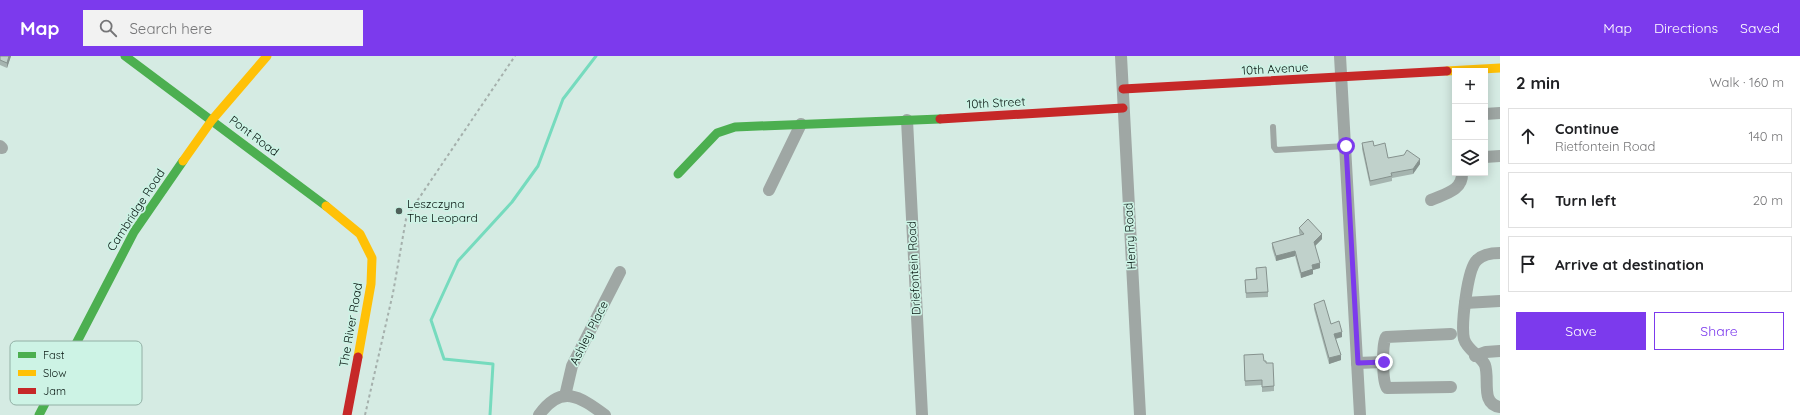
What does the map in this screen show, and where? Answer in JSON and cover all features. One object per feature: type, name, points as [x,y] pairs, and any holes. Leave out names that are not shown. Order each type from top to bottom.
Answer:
[{"type":"street","name":"Pont Road","points":[[125,56],[333,211],[364,240]]},
{"type":"street","name":"Cambridge Road","points":[[77,341],[134,232],[212,120],[267,56]]},
{"type":"street","name":"Henry Road","points":[[1121,56],[1140,415]]},
{"type":"street","points":[[1340,56],[1360,415]]},
{"type":"street","name":"10th Avenue","points":[[1123,89],[1500,68]]},
{"type":"street","name":"10th Street","points":[[678,174],[708,142],[725,128],[800,124],[871,123],[1123,108]]},
{"type":"street","points":[[1488,114],[1500,113]]},
{"type":"street","name":"Driefontein Road","points":[[907,120],[922,415]]},
{"type":"street","points":[[769,190],[800,124]]},
{"type":"street","points":[[1488,157],[1500,156]]},
{"type":"street","points":[[1431,200],[1455,190],[1460,184],[1461,176]]},
{"type":"street","name":"The River Road","points":[[347,415],[371,284],[372,258],[364,240]]},
{"type":"street","points":[[1500,253],[1484,255],[1473,264],[1470,272],[1465,303],[1464,340],[1475,356],[1484,365],[1489,400],[1494,406],[1500,407]]},
{"type":"street","name":"Ashley Place","points":[[565,396],[572,366],[620,272]]},
{"type":"street","points":[[1465,303],[1500,301]]},
{"type":"street","points":[[1451,334],[1386,337],[1384,341],[1384,384],[1387,388],[1451,387]]},
{"type":"street","points":[[1475,356],[1486,352],[1500,351]]},
{"type":"street","points":[[1358,363],[1384,362]]},
{"type":"street","points":[[539,415],[551,401],[565,396],[579,397],[605,415]]},
{"type":"street","name":"Cambridge Road","points":[[39,415],[44,405]]},
{"type":"lane","points":[[1273,127],[1274,147],[1276,150],[1346,146]]},
{"type":"path","points":[[365,415],[393,293],[406,219],[514,56]]},
{"type":"building","points":[[0,56],[9,56],[7,63],[0,60]]},
{"type":"building","points":[[1373,141],[1374,146],[1385,143],[1388,158],[1404,155],[1407,150],[1420,159],[1413,169],[1391,173],[1392,176],[1370,181],[1362,143]]},
{"type":"building","points":[[1308,219],[1322,234],[1314,242],[1320,263],[1312,265],[1313,269],[1301,273],[1295,251],[1276,256],[1272,243],[1304,234],[1299,228]]},
{"type":"building","points":[[1266,267],[1268,292],[1246,293],[1245,280],[1257,279],[1256,268]]},
{"type":"building","points":[[1324,300],[1331,324],[1339,321],[1342,332],[1334,334],[1341,355],[1329,358],[1314,304]]},
{"type":"building","points":[[1263,354],[1264,361],[1266,361],[1266,363],[1273,363],[1274,386],[1262,387],[1262,380],[1245,381],[1244,355]]},
{"type":"waterway","points":[[490,415],[493,364],[444,359],[431,320],[458,261],[512,202],[538,166],[563,99],[596,56]]},
{"type":"traffic: fast","points":[[125,56],[326,206]]},
{"type":"traffic: fast","points":[[678,174],[717,133],[735,127],[940,119]]},
{"type":"traffic: fast","points":[[77,341],[134,232],[183,161]]},
{"type":"traffic: fast","points":[[39,415],[44,405]]},
{"type":"traffic: slow","points":[[183,161],[212,120],[267,56]]},
{"type":"traffic: slow","points":[[1447,71],[1500,68]]},
{"type":"traffic: slow","points":[[326,206],[360,234],[372,258],[371,284],[358,357]]},
{"type":"traffic: jam","points":[[1123,89],[1447,71]]},
{"type":"traffic: jam","points":[[940,119],[1123,108]]},
{"type":"traffic: jam","points":[[347,415],[358,357]]},
{"type":"place","name":"Leszczyna The Leopard","points":[[399,211]]},
{"type":"route","points":[[1346,146],[1358,363],[1384,362]]}]
